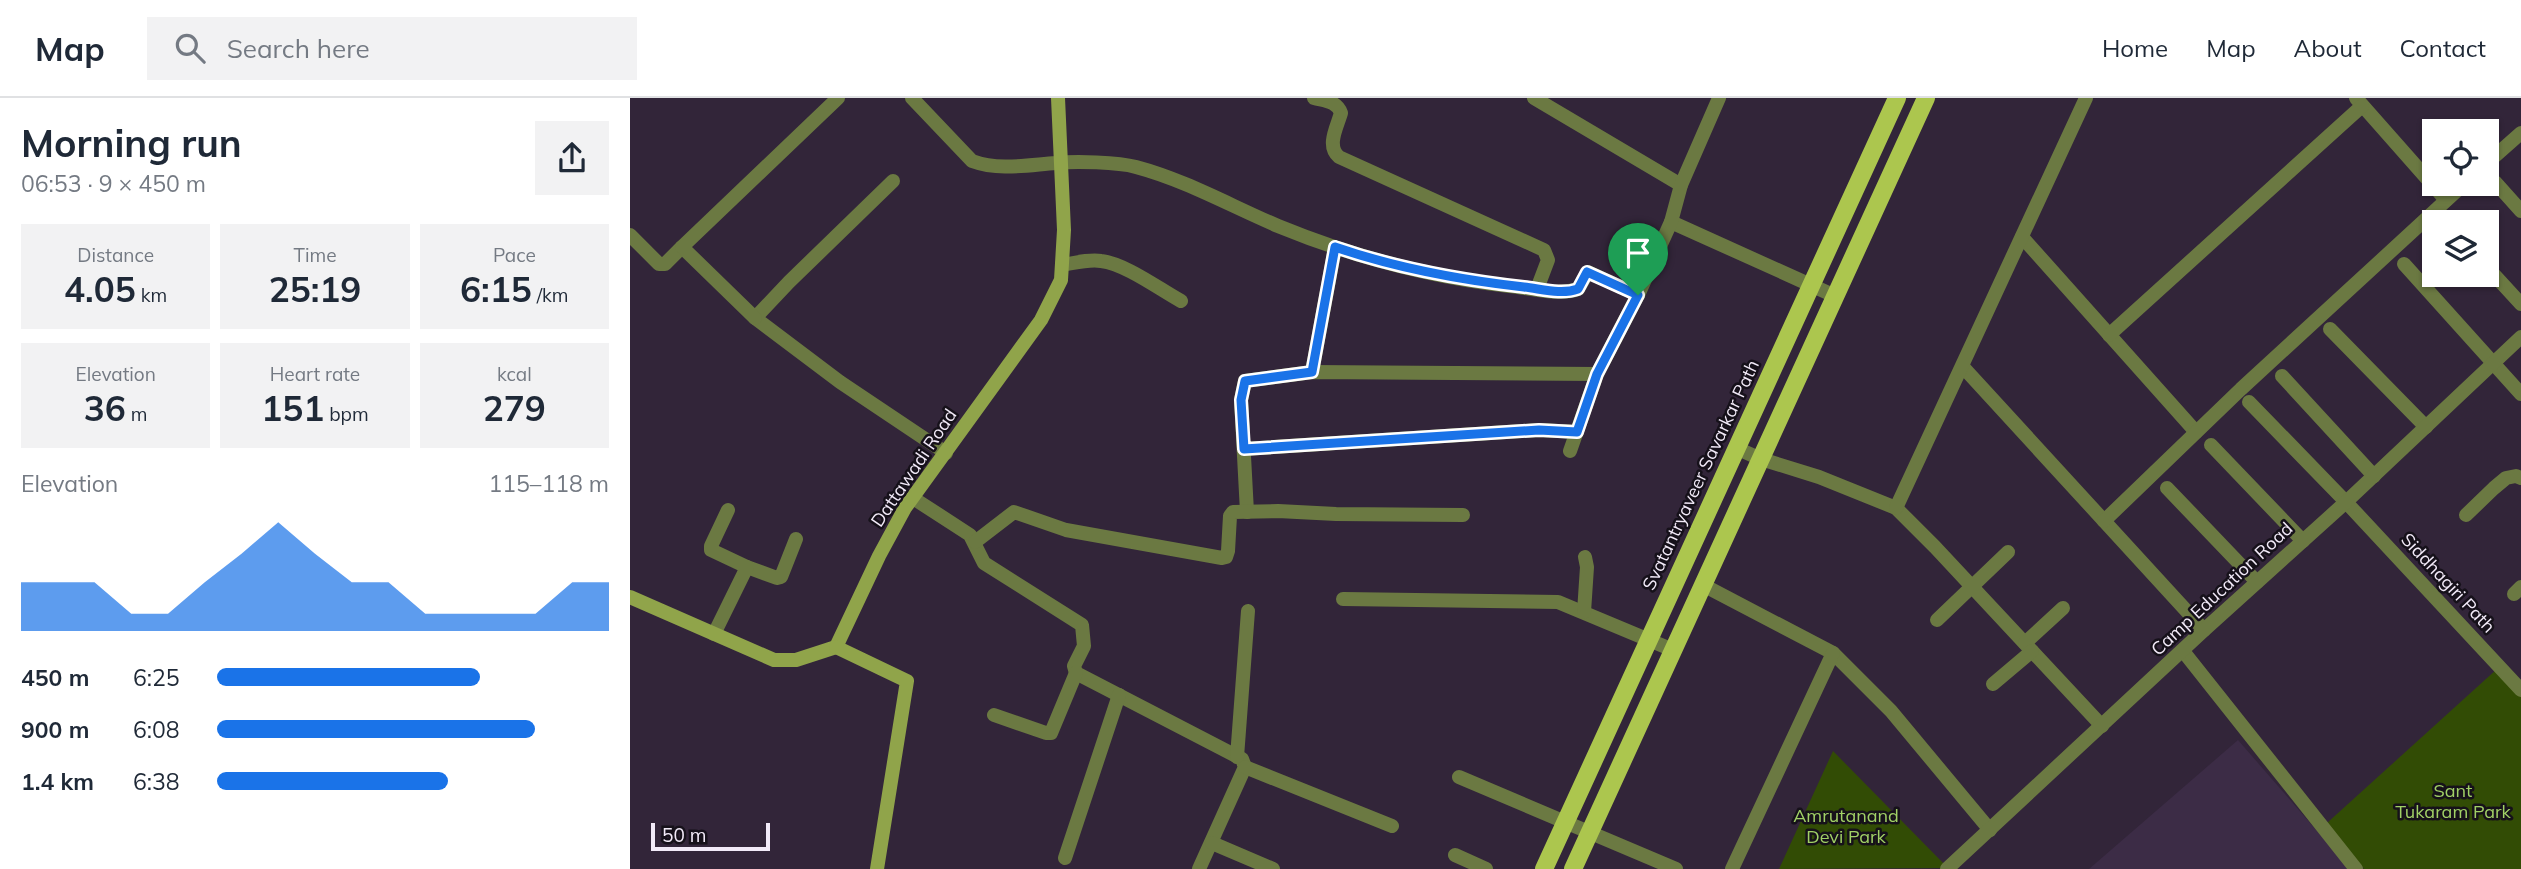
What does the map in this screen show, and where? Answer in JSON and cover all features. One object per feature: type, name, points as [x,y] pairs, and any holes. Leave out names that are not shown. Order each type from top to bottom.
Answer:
[{"type":"main road","name":"Svatantryaveer Savarkar Path","points":[[1544,869],[1897,98]]},
{"type":"main road","points":[[1573,869],[1926,98]]},
{"type":"street","points":[[630,235],[659,264],[664,264],[838,98]]},
{"type":"street","points":[[912,98],[972,161],[984,165],[1000,167],[1060,162],[1134,166],[1367,258],[1478,282],[1537,289],[1578,289],[1587,272],[1638,295]]},
{"type":"street","name":"Dattawadi Road","points":[[836,647],[879,556],[913,498],[1041,320],[1061,280],[1065,230],[1058,98]]},
{"type":"street","points":[[1314,98],[1336,104],[1340,109],[1333,141],[1333,149],[1339,157],[1544,250],[1548,260],[1537,289]]},
{"type":"street","points":[[1534,98],[1681,185]]},
{"type":"street","points":[[1570,451],[1597,374],[1638,295],[1671,222],[1681,185],[1719,98]]},
{"type":"street","points":[[1896,508],[2086,98]]},
{"type":"street","points":[[2109,335],[2359,102],[2446,200]]},
{"type":"street","points":[[2499,152],[2521,133]]},
{"type":"street","points":[[755,318],[893,181]]},
{"type":"street","points":[[2499,186],[2521,211]]},
{"type":"street","points":[[2104,521],[2450,196]]},
{"type":"street","points":[[1671,222],[1835,296]]},
{"type":"street","points":[[2022,237],[2196,432]]},
{"type":"street","points":[[682,247],[755,318],[840,382],[946,453]]},
{"type":"street","points":[[1312,372],[1335,247]]},
{"type":"street","points":[[1062,265],[1092,260],[1105,261],[1181,301]]},
{"type":"street","points":[[2404,264],[2521,394]]},
{"type":"street","points":[[2499,280],[2521,304]]},
{"type":"street","points":[[2330,329],[2426,427]]},
{"type":"street","name":"Camp Education Road","points":[[1947,869],[2521,337]]},
{"type":"street","points":[[1963,368],[2204,630]]},
{"type":"street","points":[[1247,512],[1241,400],[1245,381],[1312,372],[1597,374]]},
{"type":"street","points":[[2282,376],[2374,476]]},
{"type":"street","name":"Siddhagiri Path","points":[[2249,402],[2521,690]]},
{"type":"street","points":[[1244,449],[1539,430],[1577,432]]},
{"type":"street","points":[[2211,445],[2302,541]]},
{"type":"street","points":[[1736,448],[1896,508],[2102,726]]},
{"type":"street","points":[[2466,515],[2506,478],[2521,478]]},
{"type":"street","points":[[2167,488],[2257,582]]},
{"type":"street","points":[[913,498],[964,530],[975,542],[984,563],[1082,625],[1084,646],[1074,666],[1076,673],[1051,733],[994,715]]},
{"type":"street","points":[[728,510],[711,550],[747,567],[781,578],[796,539]]},
{"type":"street","points":[[975,542],[1014,513],[1066,530],[1222,558],[1226,557],[1228,551],[1231,514],[1463,514]]},
{"type":"street","points":[[1937,620],[2008,552]]},
{"type":"street","points":[[1584,557],[1587,567],[1584,612]]},
{"type":"street","points":[[714,634],[747,567]]},
{"type":"street","points":[[1703,585],[1833,653],[1891,711],[1990,831]]},
{"type":"street","points":[[630,597],[774,660],[796,660],[836,647],[907,681],[877,869]]},
{"type":"street","points":[[1343,599],[1558,602],[1673,650]]},
{"type":"street","points":[[1993,684],[2063,608]]},
{"type":"street","points":[[1199,869],[1212,843],[1241,762],[1248,611]]},
{"type":"street","points":[[2183,651],[2356,869]]},
{"type":"street","points":[[1732,869],[1833,653]]},
{"type":"street","points":[[1076,673],[1241,762],[1392,827]]},
{"type":"street","points":[[1065,858],[1119,695]]},
{"type":"street","points":[[1460,777],[1676,869]]},
{"type":"street","points":[[1212,843],[1273,869]]},
{"type":"street","points":[[1455,855],[1486,869]]},
{"type":"shaded area","points":[[2238,740],[2350,869],[2089,869]]},
{"type":"green space","name":"Sant Tukaram Park","points":[[2497,669],[2521,695],[2521,869],[2364,869],[2327,823]]},
{"type":"green space","name":"Amrutanand Devi Park","points":[[1833,751],[1948,868],[1779,869]]},
{"type":"route","points":[[1335,247],[1367,258],[1478,282],[1561,292],[1578,289],[1587,272],[1638,295],[1597,374],[1577,432],[1539,430],[1244,449],[1241,400],[1245,381],[1312,372],[1335,247]]}]
